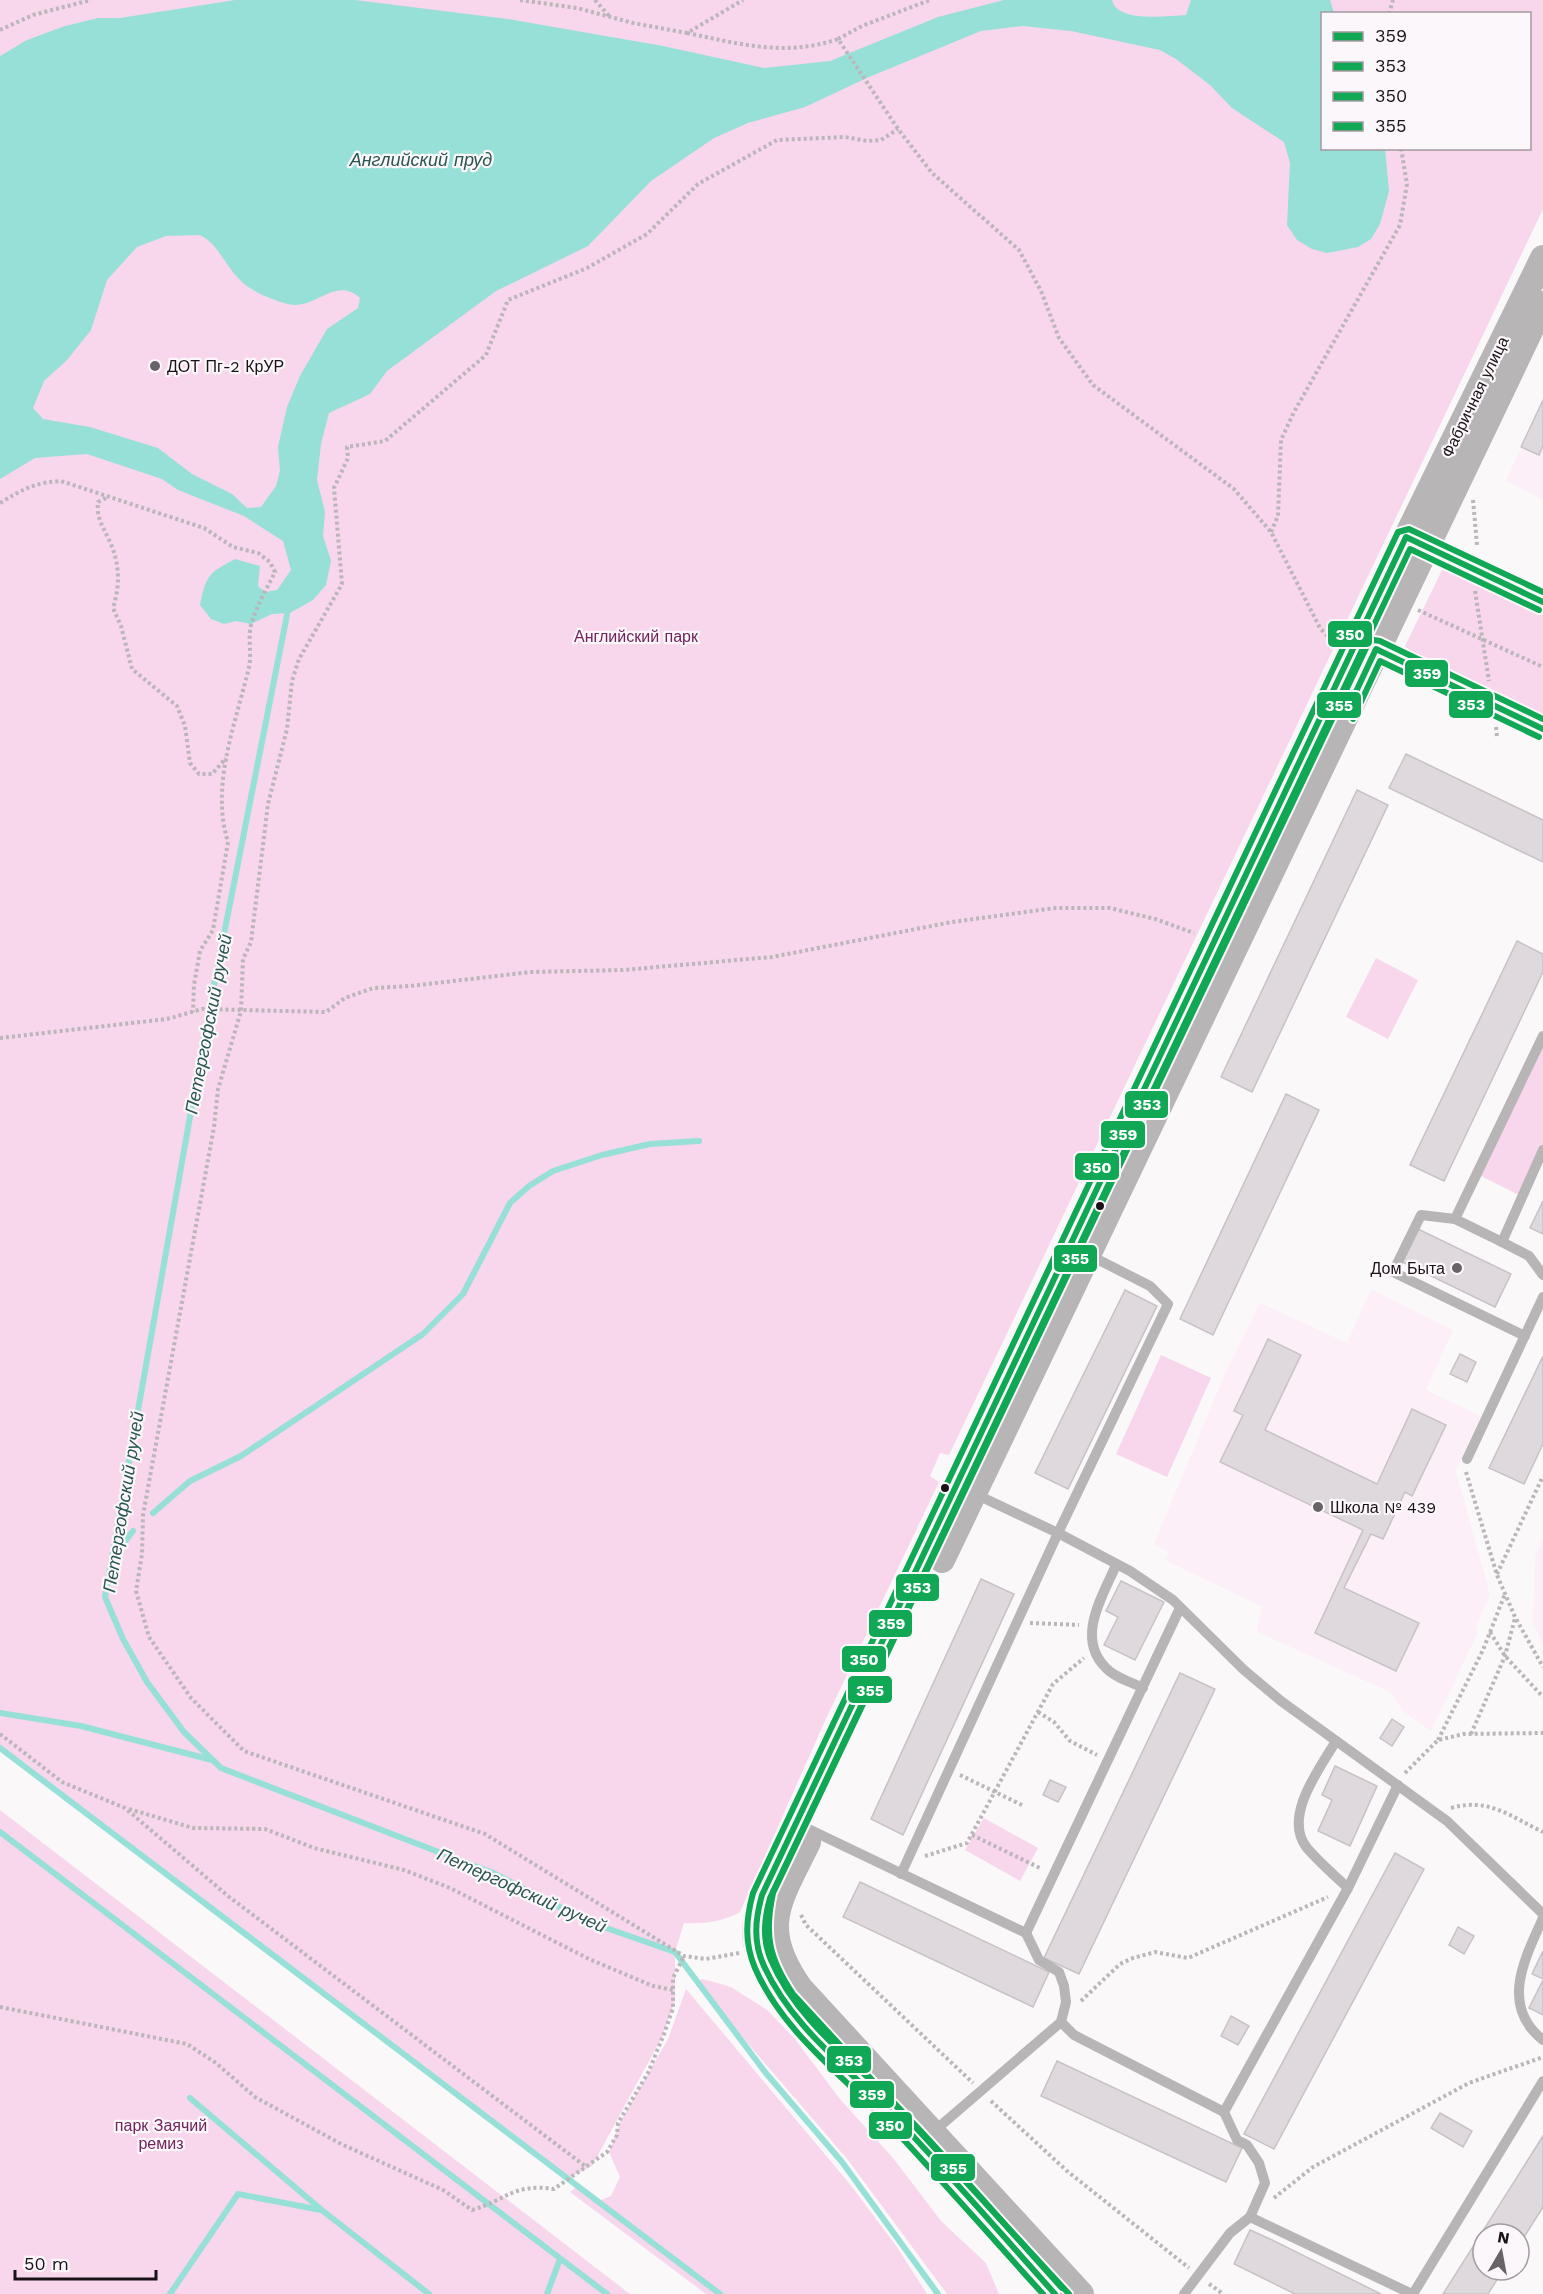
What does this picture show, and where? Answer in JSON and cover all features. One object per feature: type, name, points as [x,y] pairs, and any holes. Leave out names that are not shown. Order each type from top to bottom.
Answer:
[{"type":"street","name":"Фабричная улица","points":[[1417,542],[1543,258]]},
{"type":"street","name":"Фабричная улица","points":[[1417,542],[1543,304]]},
{"type":"street","points":[[1079,1250],[1214,942],[1357,646],[1417,542],[1543,602]]},
{"type":"street","points":[[1357,646],[1543,729]]},
{"type":"street","points":[[1055,2294],[800,1988],[782,1961],[767,1948],[805,1828],[1079,1250],[1357,646]]},
{"type":"street","points":[[926,2138],[1081,2294]]},
{"type":"lane","points":[[1455,1219],[1543,1036]]},
{"type":"lane","points":[[1502,1242],[1543,1150]]},
{"type":"lane","points":[[1525,1336],[1394,1272],[1421,1215],[1455,1219],[1502,1242],[1529,1256],[1543,1275]]},
{"type":"lane","points":[[902,1874],[1058,1533],[1168,1304],[1150,1286],[1079,1250]]},
{"type":"lane","points":[[1467,1459],[1543,1298]]},
{"type":"lane","points":[[965,1490],[1058,1533],[1130,1571],[1180,1608],[1244,1670],[1336,1741],[1447,1821],[1543,1916],[1527,1953],[1519,1982],[1520,2012],[1543,2040]]},
{"type":"lane","points":[[1116,1565],[1091,1626],[1093,1650],[1106,1669],[1143,1688]]},
{"type":"lane","points":[[1026,1933],[1180,1608]]},
{"type":"lane","points":[[1336,1741],[1312,1782],[1301,1810],[1299,1833],[1306,1847],[1347,1888]]},
{"type":"lane","points":[[1224,2112],[1347,1888],[1398,1785]]},
{"type":"lane","points":[[805,1828],[1026,1933],[1039,1960],[1059,1972],[1066,2002],[1061,2022],[926,2138]]},
{"type":"lane","points":[[1061,2022],[1074,2035],[1224,2112],[1237,2140],[1247,2145],[1259,2163],[1265,2183],[1250,2217],[1230,2233],[1184,2294]]},
{"type":"lane","points":[[1250,2217],[1412,2294],[1543,2081]]},
{"type":"path","points":[[0,30],[33,15],[91,0]]},
{"type":"path","points":[[520,0],[577,8],[609,17],[738,44],[784,50],[818,46],[930,0]]},
{"type":"path","points":[[596,0],[609,17]]},
{"type":"path","points":[[687,33],[743,0]]},
{"type":"path","points":[[838,39],[898,129],[932,173],[1019,250],[1041,291],[1059,338],[1093,386],[1234,489],[1271,532],[1320,628],[1357,646]]},
{"type":"path","points":[[767,1948],[725,1957],[683,1958],[485,1834],[244,1751],[191,1698],[149,1637],[136,1591],[142,1554],[143,1515],[214,1127],[218,1089],[241,1011],[243,960],[251,942],[268,804],[287,729],[292,681],[299,659],[342,584],[334,488],[348,458],[347,447],[385,441],[486,355],[508,300],[587,268],[647,234],[698,184],[757,149],[777,140],[845,137],[867,141],[882,140],[898,129]]},
{"type":"path","points":[[1271,532],[1278,516],[1281,440],[1294,412],[1400,225],[1407,184],[1401,150]]},
{"type":"path","points":[[0,503],[22,489],[41,482],[61,482],[204,528],[233,547],[258,553],[270,562],[274,572],[251,624],[249,665],[228,755],[222,795],[224,828],[228,842],[213,930],[200,951],[194,985],[193,1012]]},
{"type":"path","points":[[1473,496],[1477,545]]},
{"type":"path","points":[[106,498],[98,502],[97,513],[117,565],[117,595],[113,608],[121,626],[132,669],[177,706],[184,726],[190,763],[199,774],[212,774],[228,755]]},
{"type":"path","points":[[1475,586],[1489,685]]},
{"type":"path","points":[[1417,610],[1543,667]]},
{"type":"path","points":[[0,1038],[167,1019],[202,1009],[326,1012],[345,998],[373,987],[410,986],[531,972],[623,970],[772,957],[952,922],[1055,908],[1110,908],[1155,919],[1214,942]]},
{"type":"path","points":[[1467,1459],[1466,1477],[1497,1575],[1515,1617],[1543,1666]]},
{"type":"path","points":[[1497,1575],[1543,1476]]},
{"type":"path","points":[[1398,1785],[1405,1773],[1438,1740],[1490,1632],[1505,1593]]},
{"type":"path","points":[[1471,1734],[1505,1656],[1515,1617]]},
{"type":"path","points":[[1017,1623],[1091,1626]]},
{"type":"path","points":[[1490,1632],[1505,1656],[1543,1697]]},
{"type":"path","points":[[907,1862],[968,1843],[1053,1684],[1093,1650]]},
{"type":"path","points":[[1038,1712],[1054,1722],[1070,1741],[1108,1760]]},
{"type":"path","points":[[1438,1740],[1471,1734],[1543,1733]]},
{"type":"path","points":[[0,1734],[62,1782],[125,1808],[193,1828],[265,1829],[314,1848],[404,1870],[450,1888],[589,1959],[653,1986],[673,1990]]},
{"type":"path","points":[[949,1769],[1022,1805]]},
{"type":"path","points":[[1441,1811],[1460,1806],[1492,1808],[1508,1812],[1543,1832]]},
{"type":"path","points":[[125,1808],[228,1896],[585,2166]]},
{"type":"path","points":[[972,1835],[1054,1874]]},
{"type":"path","points":[[1061,2022],[1087,1993],[1120,1964],[1155,1952],[1188,1959],[1347,1888]]},
{"type":"path","points":[[802,1910],[801,1916],[806,1925],[1067,2171],[1194,2272]]},
{"type":"path","points":[[0,2007],[187,2044],[216,2063],[255,2097],[341,2144],[442,2190],[472,2210],[495,2203],[512,2190],[540,2187],[554,2189],[607,2152],[617,2135],[618,2123],[648,2073],[664,2034],[673,2008],[673,1978],[683,1958]]},
{"type":"path","points":[[1250,2217],[1313,2167],[1468,2083],[1543,2056]]},
{"type":"path","points":[[1204,2279],[1223,2294]]},
{"type":"shaded area","points":[[1543,399],[1543,499],[1506,481]]},
{"type":"shaded area","name":"Школа № 439","points":[[1371,1289],[1453,1330],[1426,1390],[1480,1416],[1456,1471],[1490,1595],[1476,1626],[1478,1632],[1431,1731],[1403,1711],[1390,1692],[1257,1632],[1262,1607],[1165,1560],[1169,1552],[1154,1544],[1226,1371],[1260,1303],[1347,1343]]},
{"type":"shaded area","points":[[1543,1541],[1543,1643],[1533,1624],[1535,1556]]},
{"type":"green space","name":"Английский парк","points":[[0,0],[1543,0],[1543,209],[949,1455],[940,1453],[930,1476],[939,1482],[824,1723],[740,1912],[713,1922],[684,1923],[675,1952],[675,2001],[662,2037],[592,2166],[567,2179],[0,1748]]},
{"type":"green space","points":[[1443,568],[1543,615],[1543,720],[1422,662],[1405,646]]},
{"type":"green space","points":[[1376,958],[1418,980],[1388,1039],[1346,1017]]},
{"type":"green space","points":[[1543,1036],[1543,1150],[1521,1196],[1477,1174]]},
{"type":"green space","points":[[1161,1355],[1211,1378],[1167,1477],[1116,1454]]},
{"type":"green space","name":"парк Заячий ремиз","points":[[0,1810],[630,2294],[0,2294]]},
{"type":"green space","points":[[984,1818],[1038,1848],[1020,1881],[965,1850]]},
{"type":"green space","points":[[703,1979],[731,1987],[767,2010],[795,2039],[839,2098],[893,2158],[941,2221],[986,2263],[999,2294],[947,2294],[848,2160],[695,1982]]},
{"type":"green space","points":[[686,1989],[849,2183],[897,2247],[927,2294],[706,2294],[570,2192],[579,2185],[601,2200],[611,2196],[620,2177],[609,2152],[621,2121],[668,2039]]},
{"type":"water","name":"Английский пруд","points":[[235,0],[355,0],[508,19],[663,46],[764,68],[830,61],[938,17],[1004,0],[1112,0],[1123,12],[1156,17],[1186,15],[1191,0],[1330,0],[1334,12],[1321,12],[1321,150],[1385,150],[1389,191],[1380,224],[1371,239],[1358,247],[1327,253],[1312,249],[1297,240],[1287,225],[1290,163],[1284,142],[1232,108],[1210,85],[1176,59],[1160,50],[1071,31],[1023,26],[981,31],[869,77],[805,107],[748,123],[714,138],[651,181],[588,246],[496,291],[387,371],[370,394],[329,413],[321,444],[317,480],[325,512],[323,536],[331,561],[326,585],[313,600],[290,613],[272,614],[251,624],[236,621],[224,624],[211,619],[200,605],[204,587],[210,576],[235,559],[260,566],[258,586],[265,592],[277,590],[291,570],[283,541],[244,516],[178,490],[162,479],[87,454],[35,458],[0,479],[0,56],[27,40],[65,26],[98,18],[120,18]],"holes":[[[200,235],[212,244],[244,283],[268,297],[298,305],[342,290],[351,292],[360,298],[358,308],[327,329],[300,376],[287,407],[278,447],[280,471],[276,486],[261,507],[247,508],[232,494],[192,474],[158,448],[90,427],[43,419],[33,408],[44,381],[67,360],[91,330],[107,280],[137,247],[166,236]]]},
{"type":"building","points":[[1543,400],[1543,446],[1539,455],[1521,447]]},
{"type":"building","points":[[1406,754],[1543,820],[1543,862],[1389,788]]},
{"type":"building","points":[[1357,790],[1388,805],[1252,1092],[1221,1077]]},
{"type":"building","points":[[1517,941],[1543,954],[1543,972],[1444,1181],[1410,1165]]},
{"type":"building","points":[[1286,1094],[1319,1110],[1213,1335],[1180,1319]]},
{"type":"building","points":[[1543,1201],[1543,1234],[1530,1228]]},
{"type":"building","name":"Дом Быта","points":[[1418,1229],[1511,1274],[1495,1307],[1402,1262]]},
{"type":"building","points":[[1125,1290],[1157,1306],[1068,1489],[1035,1473]]},
{"type":"building","points":[[1268,1339],[1301,1355],[1265,1430],[1377,1484],[1412,1409],[1446,1425],[1412,1496],[1405,1492],[1383,1539],[1371,1534],[1344,1588],[1419,1623],[1396,1671],[1315,1633],[1363,1530],[1220,1462],[1243,1415],[1234,1411]]},
{"type":"building","points":[[1460,1354],[1476,1362],[1467,1382],[1450,1374]]},
{"type":"building","points":[[1543,1356],[1543,1444],[1524,1484],[1489,1468]]},
{"type":"building","points":[[981,1579],[1014,1594],[903,1835],[871,1819]]},
{"type":"building","points":[[1121,1581],[1164,1602],[1135,1660],[1104,1645],[1118,1617],[1106,1611]]},
{"type":"building","points":[[1180,1673],[1215,1689],[1079,1974],[1044,1958]]},
{"type":"building","points":[[1392,1719],[1404,1727],[1392,1746],[1380,1738]]},
{"type":"building","points":[[1335,1766],[1377,1786],[1350,1846],[1318,1831],[1332,1800],[1322,1795]]},
{"type":"building","points":[[1050,1780],[1066,1787],[1058,1802],[1043,1795]]},
{"type":"building","points":[[1395,1853],[1424,1869],[1274,2149],[1244,2134]]},
{"type":"building","points":[[860,1882],[1049,1972],[1033,2007],[843,1917]]},
{"type":"building","points":[[1458,1927],[1474,1936],[1464,1954],[1449,1945]]},
{"type":"building","points":[[1543,1951],[1543,1979],[1532,1974]]},
{"type":"building","points":[[1543,1980],[1543,2015],[1529,2008]]},
{"type":"building","points":[[1231,2016],[1249,2026],[1238,2045],[1221,2036]]},
{"type":"building","points":[[1057,2061],[1242,2148],[1226,2182],[1041,2096]]},
{"type":"building","points":[[1440,2113],[1472,2131],[1463,2147],[1431,2128]]},
{"type":"building","points":[[1543,2136],[1543,2207],[1531,2226],[1531,2222],[1489,2222]]},
{"type":"building","points":[[1250,2230],[1381,2294],[1295,2294],[1234,2264]]},
{"type":"building","points":[[1471,2250],[1471,2282],[1496,2282],[1488,2294],[1443,2294]]},
{"type":"waterway","name":"Петергофский ручей","points":[[287,615],[208,1015],[105,1597],[123,1639],[147,1682],[184,1732],[221,1768],[493,1873],[589,1922],[675,1952],[765,2072],[842,2162],[938,2294]]},
{"type":"waterway","points":[[153,1513],[190,1481],[241,1456],[423,1334],[463,1294],[510,1203],[529,1186],[553,1171],[602,1155],[650,1144],[699,1141]]},
{"type":"waterway","points":[[113,1557],[133,1531]]},
{"type":"waterway","points":[[0,1713],[81,1726],[212,1760]]},
{"type":"waterway","points":[[0,1748],[720,2294]]},
{"type":"waterway","points":[[0,1832],[607,2294]]},
{"type":"waterway","points":[[190,2098],[323,2211],[429,2294]]},
{"type":"waterway","points":[[170,2294],[238,2194],[321,2210]]},
{"type":"waterway","points":[[547,2294],[560,2259]]},
{"type":"transit line","name":"350","points":[[1043,2294],[907,2143],[814,2051],[781,2012],[767,1991],[751,1958],[748,1921],[753,1893],[1398,532],[1409,529],[1543,592]]},
{"type":"transit line","name":"359","points":[[1055,2294],[913,2136],[822,2045],[789,2008],[775,1988],[760,1957],[757,1922],[762,1895],[1406,537],[1543,602]]},
{"type":"transit line","name":"353","points":[[1062,2288],[920,2130],[828,2040],[796,2002],[782,1982],[766,1945],[765,1922],[770,1898],[1410,549],[1539,610]]},
{"type":"transit line","name":"355","points":[[1069,2294],[793,1994],[778,1969],[771,1946],[769,1921],[773,1893],[1368,644],[1374,640],[1380,641],[1543,719]]},
{"type":"transit line","name":"359","points":[[1345,715],[1376,649],[1543,729]]},
{"type":"transit line","name":"353","points":[[1353,719],[1380,661],[1539,737]]},
{"type":"place","name":"ДОТ Пг-2 КрУР","points":[[155,366]]},
{"type":"place","name":"Дом Быта","points":[[1457,1268]]},
{"type":"place","name":"Школа № 439","points":[[1318,1507]]}]
